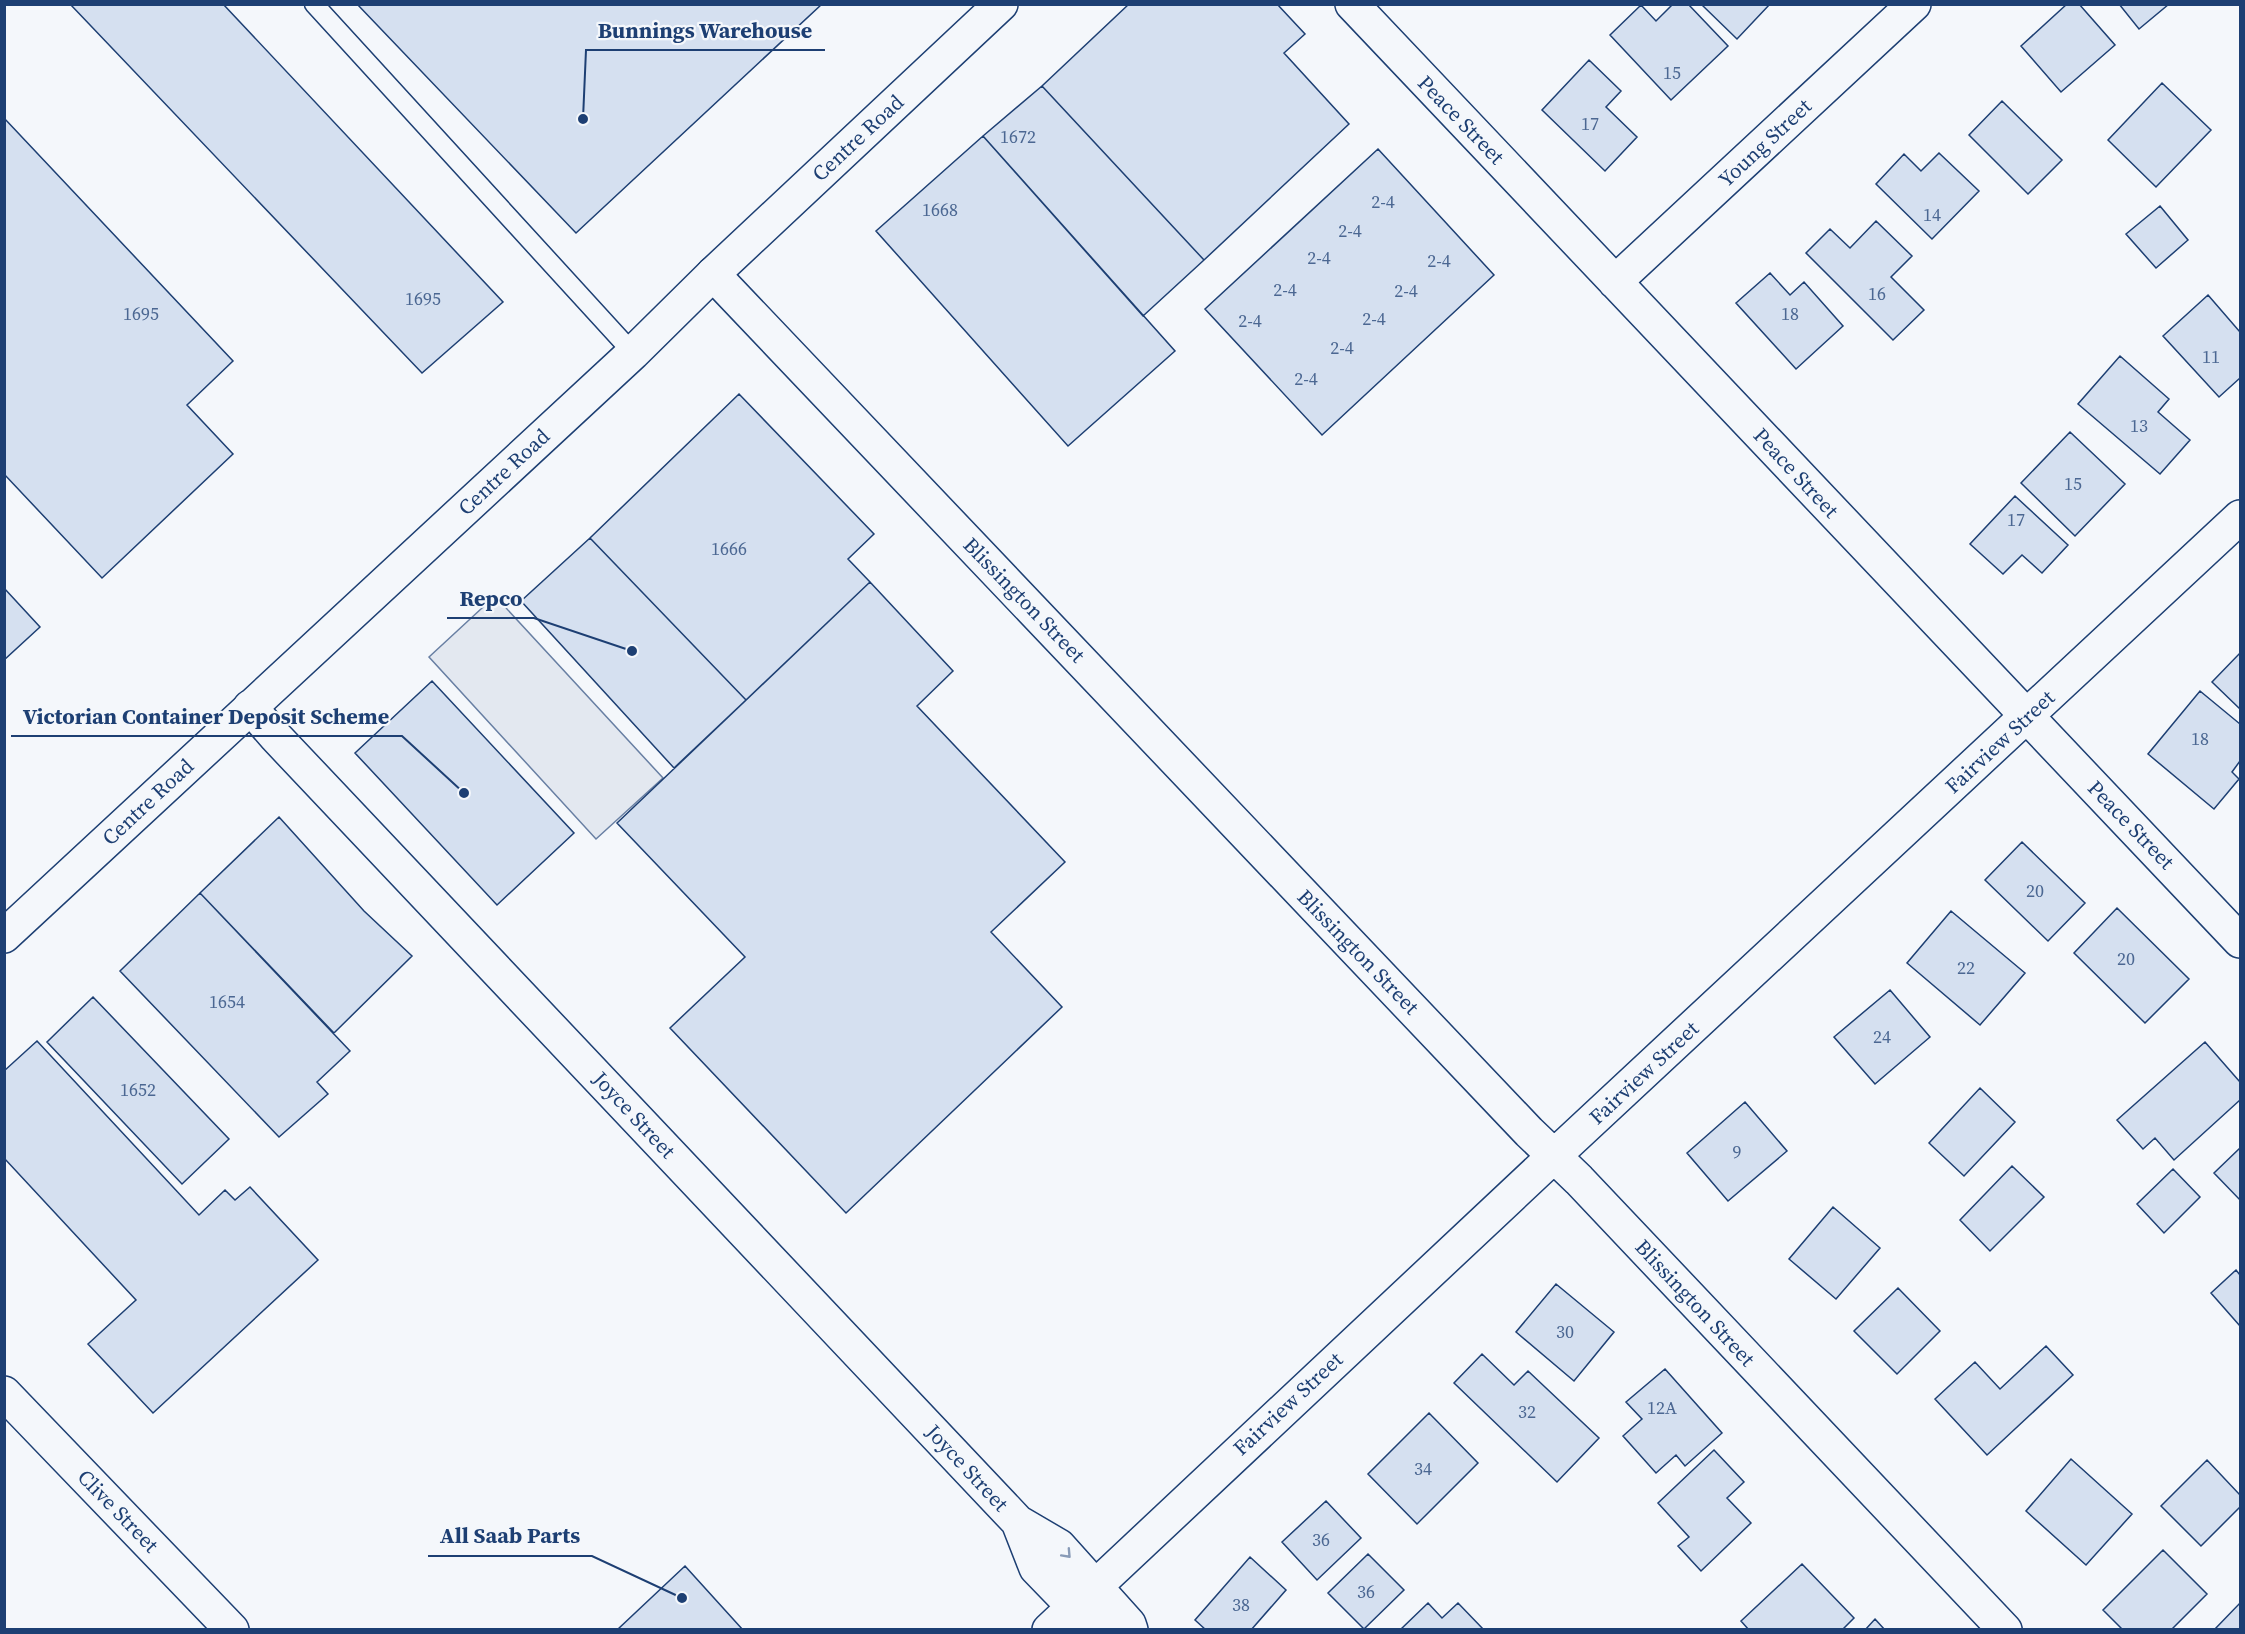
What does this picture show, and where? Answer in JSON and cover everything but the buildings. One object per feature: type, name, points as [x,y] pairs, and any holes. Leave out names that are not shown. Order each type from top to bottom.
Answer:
[{"type":"street","name":"Centre Road","points":[[4,936],[633,353],[713,274],[1001,4]]},
{"type":"street","name":"Peace Street","points":[[1352,4],[2026,717],[2241,940]]},
{"type":"street","name":"Young Street","points":[[1615,282],[1914,4]]},
{"type":"street","name":"Blissington Street","points":[[713,274],[2005,1629]]},
{"type":"street","name":"Fairview Street","points":[[1049,1629],[1088,1607],[1554,1156],[2241,517]]},
{"type":"street","name":"Joyce Street","points":[[250,707],[1018,1522],[1036,1568],[1088,1607],[1129,1624],[1131,1629]]},
{"type":"street","name":"Clive Street","points":[[4,1393],[232,1629]]},
{"type":"lane","points":[[314,4],[633,353]]},
{"type":"shaded area","points":[[495,596],[663,778],[596,839],[429,657]]},
{"type":"place","name":"Bunnings Warehouse","points":[[583,119]]},
{"type":"place","name":"Repco","points":[[632,651]]},
{"type":"place","name":"Victorian Container Deposit Scheme","points":[[464,793]]},
{"type":"place","name":"All Saab Parts","points":[[682,1598]]}]
